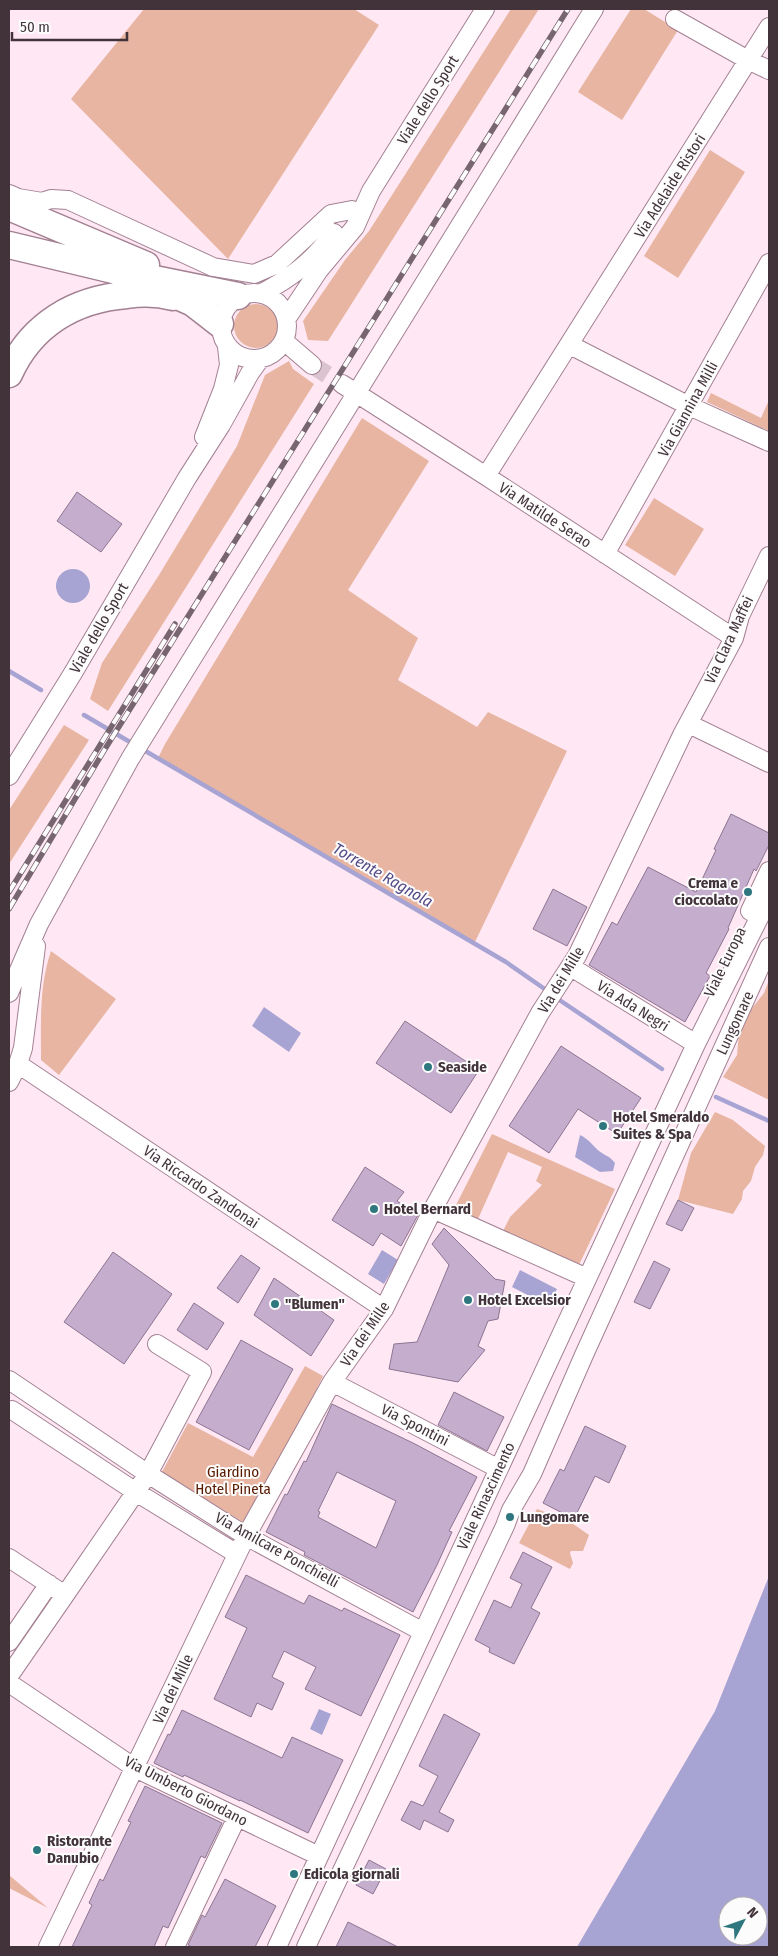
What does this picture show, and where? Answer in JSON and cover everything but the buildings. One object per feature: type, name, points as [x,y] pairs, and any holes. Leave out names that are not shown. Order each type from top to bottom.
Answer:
[{"type":"highway","points":[[9,207],[196,295],[224,336]]},
{"type":"highway","points":[[9,245],[130,274],[196,295]]},
{"type":"highway","points":[[9,374],[15,360],[27,342],[62,313],[79,305],[108,296],[137,294],[250,295]]},
{"type":"street","name":"Viale dello Sport","points":[[286,318],[318,270],[355,227],[371,191],[485,9]]},
{"type":"street","points":[[9,993],[39,924],[130,759],[349,389],[594,9]]},
{"type":"street","points":[[675,19],[769,70]]},
{"type":"street","name":"Via Adelaide Ristori","points":[[486,476],[769,26]]},
{"type":"street","name":"Viale dello Sport","points":[[250,295],[287,280],[309,261],[352,210],[371,191]]},
{"type":"street","points":[[9,194],[18,198],[42,202],[51,199],[68,200],[213,266],[254,274],[277,264],[331,214],[352,210]]},
{"type":"street","name":"Via Giannina Milli","points":[[605,554],[769,263]]},
{"type":"street","points":[[250,295],[270,297],[280,305],[286,318],[287,333],[284,341],[273,354],[260,359],[241,357],[224,336],[224,310],[250,295]]},
{"type":"street","name":"Viale dello Sport","points":[[187,478],[222,389],[229,365],[224,336]]},
{"type":"street","points":[[284,341],[312,365]]},
{"type":"street","points":[[570,345],[689,406],[769,442]]},
{"type":"street","name":"Viale dello Sport","points":[[9,776],[73,673],[187,478],[260,359]]},
{"type":"street","name":"Via Matilde Serao","points":[[349,389],[734,638]]},
{"type":"street","name":"Via Clara Maffei","points":[[689,724],[734,638],[740,616],[769,556]]},
{"type":"street","points":[[689,724],[769,763]]},
{"type":"street","name":"Via dei Mille","points":[[48,1947],[246,1536],[332,1382],[384,1309],[433,1209],[540,1013],[568,973],[689,724]]},
{"type":"street","name":"Viale Europa","points":[[694,1026],[769,871]]},
{"type":"street","name":"Viale Europa","points":[[696,1044],[769,898]]},
{"type":"street","points":[[9,1082],[23,1048],[39,924]]},
{"type":"street","name":"Lungomare","points":[[306,1947],[505,1526],[510,1510],[532,1474],[769,947]]},
{"type":"street","name":"Via Ada Negri","points":[[568,973],[696,1044]]},
{"type":"street","name":"Viale Rinascimento","points":[[277,1947],[696,1044]]},
{"type":"street","name":"Via Riccardo Zandonai","points":[[18,1064],[384,1309]]},
{"type":"street","points":[[433,1209],[587,1278]]},
{"type":"street","points":[[9,1676],[148,1474],[202,1372],[157,1344]]},
{"type":"street","name":"Via Amilcare Ponchielli","points":[[9,1380],[148,1474],[246,1536],[423,1632]]},
{"type":"street","name":"Via Spontini","points":[[332,1382],[499,1469]]},
{"type":"street","points":[[10,1410],[26,1392]]},
{"type":"street","name":"Via Amilcare Ponchielli","points":[[10,1410],[136,1492],[237,1554]]},
{"type":"street","points":[[9,1558],[65,1595]]},
{"type":"street","points":[[9,1642],[49,1584]]},
{"type":"street","name":"Via Umberto Giordano","points":[[9,1683],[134,1768],[319,1856]]},
{"type":"street","points":[[175,1947],[237,1817]]},
{"type":"green space","points":[[144,9],[354,9],[379,25],[228,259],[71,99]]},
{"type":"green space","points":[[511,9],[539,9],[328,341],[308,340],[303,321],[345,260],[369,231]]},
{"type":"green space","points":[[631,9],[644,9],[678,30],[622,120],[578,92]]},
{"type":"green space","points":[[710,150],[745,172],[678,278],[644,256]]},
{"type":"green space","points":[[260,304],[272,310],[277,317],[277,335],[272,342],[265,347],[252,348],[244,345],[237,338],[234,322],[237,314],[244,307]]},
{"type":"green space","points":[[289,361],[293,369],[314,384],[108,711],[90,699],[102,663],[159,575],[237,446],[265,375]]},
{"type":"green space","points":[[711,393],[761,418],[769,400],[769,431],[707,402]]},
{"type":"green space","points":[[362,418],[429,461],[348,590],[418,638],[398,680],[477,727],[488,712],[567,751],[474,944],[158,758]]},
{"type":"green space","points":[[654,498],[704,529],[675,576],[625,545]]},
{"type":"green space","points":[[64,725],[89,740],[9,864],[9,810]]},
{"type":"green space","points":[[51,951],[116,999],[59,1075],[41,1060],[41,1018],[44,978]]},
{"type":"green space","points":[[769,980],[769,1100],[723,1077],[737,1055],[739,1034],[748,1013],[764,993]]},
{"type":"green space","points":[[715,1112],[733,1120],[765,1146],[751,1181],[743,1191],[742,1199],[733,1214],[678,1200],[691,1153]]},
{"type":"green space","points":[[492,1134],[615,1189],[578,1267],[503,1231],[510,1217],[542,1185],[536,1181],[542,1167],[508,1152],[478,1219],[454,1209]]},
{"type":"green space","name":"Giardino Hotel Pineta","points":[[305,1366],[323,1376],[275,1473],[246,1524],[162,1472],[188,1423],[253,1457]]},
{"type":"green space","points":[[537,1509],[569,1521],[589,1535],[583,1551],[571,1551],[573,1563],[570,1569],[519,1543]]},
{"type":"green space","points":[[9,1875],[48,1908],[9,1888]]},
{"type":"shaded area","points":[[73,569],[85,574],[90,586],[85,598],[73,603],[61,598],[56,586],[61,574]]},
{"type":"shaded area","points":[[264,1007],[301,1033],[289,1052],[252,1026]]},
{"type":"shaded area","points":[[580,1135],[613,1160],[615,1163],[613,1171],[600,1172],[575,1157]]},
{"type":"shaded area","points":[[382,1250],[398,1260],[384,1284],[368,1274]]},
{"type":"shaded area","points":[[520,1270],[557,1289],[549,1306],[512,1287]]},
{"type":"shaded area","points":[[769,1576],[769,1947],[577,1947],[715,1711]]},
{"type":"shaded area","points":[[319,1709],[331,1714],[322,1735],[310,1729]]},
{"type":"waterway","name":"Torrente Ragnola","points":[[9,671],[41,690]]},
{"type":"waterway","name":"Torrente Ragnola","points":[[84,715],[135,745]]},
{"type":"waterway","name":"Torrente Ragnola","points":[[142,749],[506,962],[549,992]]},
{"type":"waterway","name":"Torrente Ragnola","points":[[555,997],[662,1069]]},
{"type":"waterway","name":"Torrente Ragnola","points":[[716,1097],[769,1121]]},
{"type":"tunnel","points":[[312,365],[342,384]]},
{"type":"railway","points":[[9,909],[105,749],[568,9]]},
{"type":"railway","points":[[9,892],[175,624]]},
{"type":"place","name":"Crema e cioccolato","points":[[748,892]]},
{"type":"place","name":"Seaside","points":[[428,1067]]},
{"type":"place","name":"Hotel Smeraldo Suites & Spa","points":[[603,1126]]},
{"type":"place","name":"Hotel Bernard","points":[[374,1209]]},
{"type":"place","name":"Hotel Excelsior","points":[[468,1300]]},
{"type":"place","name":"\"Blumen\"","points":[[275,1304]]},
{"type":"place","name":"Lungomare","points":[[510,1517]]},
{"type":"place","name":"Ristorante Danubio","points":[[37,1850]]},
{"type":"place","name":"Edicola giornali","points":[[294,1874]]}]
